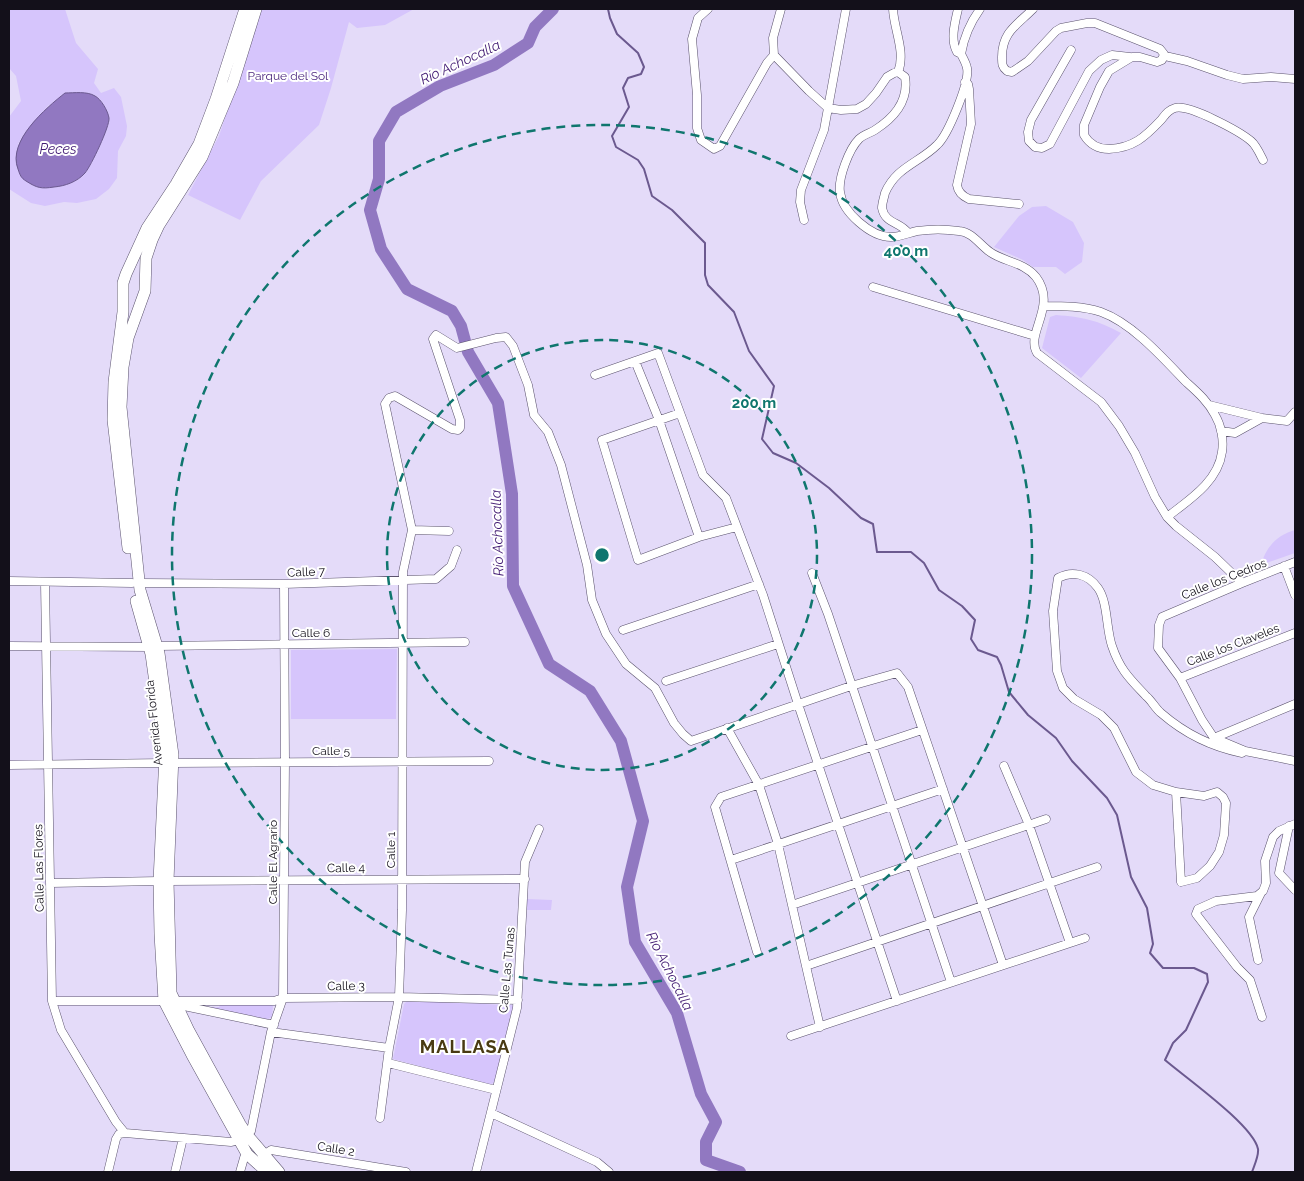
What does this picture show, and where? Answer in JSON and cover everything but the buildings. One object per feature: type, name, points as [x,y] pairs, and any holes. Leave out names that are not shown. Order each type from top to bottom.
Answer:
[{"type":"main road","name":"Avenida Florida","points":[[245,9],[204,132],[188,164],[148,228],[123,282],[113,420],[136,583],[153,647],[163,736],[169,763],[160,934],[169,1001],[192,1056],[243,1138],[267,1172]]},
{"type":"main road","name":"Avenida Florida","points":[[136,583],[121,407],[123,367],[128,338],[145,291],[147,278],[146,258],[152,240],[195,170],[214,131],[233,83],[256,9]]},
{"type":"main road","points":[[130,267],[138,267],[146,271]]},
{"type":"main road","points":[[123,302],[131,307],[140,305]]},
{"type":"main road","name":"Avenida Florida","points":[[255,1154],[280,1172]]},
{"type":"street","points":[[708,9],[698,18],[692,39],[697,95],[697,128],[699,136],[704,143],[714,149],[720,146],[767,63],[774,55],[774,38],[781,9]]},
{"type":"street","points":[[804,220],[800,202],[801,190],[824,130],[846,9]]},
{"type":"street","points":[[774,55],[828,108],[841,110],[862,107],[876,93],[887,77],[898,72],[902,62],[894,20],[894,9]]},
{"type":"street","points":[[908,234],[903,227],[885,216],[882,209],[884,197],[888,185],[898,173],[938,144],[949,129],[965,82],[967,69],[961,54],[957,52],[954,41],[958,9]]},
{"type":"street","points":[[961,54],[969,24],[980,9]]},
{"type":"street","points":[[1033,9],[1008,32],[1002,45],[1002,65],[1007,71],[1012,72],[1024,64],[1056,31],[1087,22],[1105,25],[1160,49],[1164,56],[1187,61],[1227,75],[1242,79],[1271,77],[1295,79]]},
{"type":"street","points":[[1071,50],[1031,120],[1028,132],[1029,141],[1035,147],[1042,148],[1050,144],[1089,71],[1101,60],[1112,55],[1157,62],[1162,60],[1164,56]]},
{"type":"street","points":[[1132,57],[1109,72],[1100,87],[1084,125],[1084,135],[1092,145],[1106,149],[1135,144],[1170,110],[1181,107],[1197,112],[1234,130],[1253,142],[1263,160]]},
{"type":"street","points":[[898,72],[904,77],[906,82],[902,103],[898,111],[887,122],[860,138],[854,145],[843,173],[840,190],[841,198],[847,210],[866,227],[889,237],[928,230],[959,231],[971,235],[990,252],[1032,272],[1040,283],[1044,306],[1034,344],[1039,356],[1088,390],[1110,412],[1135,453],[1155,497],[1167,516],[1242,583]]},
{"type":"street","points":[[965,82],[968,84],[969,89],[971,124],[956,185],[958,191],[969,199],[1019,204]]},
{"type":"street","points":[[873,287],[1035,336]]},
{"type":"street","points":[[1044,306],[1079,307],[1101,312],[1114,318],[1160,354],[1209,405],[1215,415],[1221,431],[1222,454],[1215,471],[1195,495],[1167,516]]},
{"type":"street","points":[[449,531],[412,530],[385,404],[389,398],[395,396],[452,429],[458,430],[461,424],[433,337],[438,336],[457,348],[506,337],[513,346],[528,385],[534,415],[548,432],[561,465],[587,565],[592,600],[606,634],[626,664],[655,688],[674,723],[691,740],[852,686],[898,673],[908,687],[1003,965]]},
{"type":"street","points":[[595,375],[658,354],[703,475],[726,498],[759,584],[897,1001]]},
{"type":"street","points":[[635,362],[659,420],[699,537]]},
{"type":"street","points":[[1209,405],[1262,418],[1287,420],[1295,412]]},
{"type":"street","points":[[680,413],[602,440],[638,560],[699,537],[737,527]]},
{"type":"street","points":[[1221,431],[1235,433],[1262,418]]},
{"type":"street","name":"Calle 1","points":[[380,1118],[389,1048],[400,997],[404,644],[403,572],[412,530]]},
{"type":"street","name":"Calle 7","points":[[9,581],[45,583],[284,584],[436,579],[451,566],[457,550]]},
{"type":"street","name":"Calle los Cedros","points":[[1180,678],[1158,648],[1159,625],[1162,616],[1295,562]]},
{"type":"street","points":[[1284,566],[1295,595]]},
{"type":"street","points":[[812,573],[952,982]]},
{"type":"street","points":[[1176,792],[1181,882],[1197,878],[1210,866],[1219,852],[1224,835],[1226,803],[1217,792],[1204,796],[1176,792],[1152,785],[1136,772],[1114,728],[1101,714],[1074,699],[1063,688],[1057,671],[1054,611],[1058,578],[1071,574],[1080,575],[1090,579],[1097,586],[1104,603],[1112,647],[1120,665],[1128,678],[1161,713],[1183,729],[1208,743],[1235,752],[1242,753],[1245,751]]},
{"type":"street","name":"Calle Las Flores","points":[[45,583],[52,1001],[61,1030],[116,1122],[125,1133]]},
{"type":"street","name":"Calle El Agrario","points":[[243,1138],[251,1131],[272,1028],[284,998],[284,584]]},
{"type":"street","points":[[623,630],[759,584]]},
{"type":"street","name":"Calle los Claveles","points":[[1180,678],[1295,633]]},
{"type":"street","name":"Calle 6","points":[[9,646],[153,647],[464,642]]},
{"type":"street","points":[[666,681],[778,644]]},
{"type":"street","points":[[1180,678],[1202,720],[1214,738],[1245,751],[1295,761]]},
{"type":"street","points":[[1214,738],[1295,704]]},
{"type":"street","points":[[727,728],[759,785],[778,844],[820,1027]]},
{"type":"street","points":[[758,952],[715,807],[721,797],[922,730]]},
{"type":"street","name":"Calle 5","points":[[9,765],[49,763],[489,761]]},
{"type":"street","points":[[1004,766],[1029,825],[1070,943]]},
{"type":"street","points":[[731,860],[943,789]]},
{"type":"street","points":[[792,905],[1046,819]]},
{"type":"street","points":[[1292,825],[1279,873],[1295,890]]},
{"type":"street","points":[[1258,960],[1249,917],[1266,882],[1265,861],[1273,837],[1279,830],[1292,825]]},
{"type":"street","name":"Calle Las Tunas","points":[[476,1172],[518,1000],[526,862],[539,828]]},
{"type":"street","points":[[806,966],[1097,867]]},
{"type":"street","name":"Calle 4","points":[[51,883],[525,879]]},
{"type":"street","points":[[1261,892],[1257,896],[1216,901],[1198,909],[1196,914],[1250,980],[1262,1017]]},
{"type":"street","points":[[791,1036],[1085,938]]},
{"type":"street","name":"Calle 3","points":[[52,1001],[274,1001],[284,998],[400,997],[518,1000]]},
{"type":"street","points":[[169,1001],[272,1028],[389,1048]]},
{"type":"street","points":[[388,1062],[496,1090]]},
{"type":"street","points":[[491,1113],[597,1162],[609,1172]]},
{"type":"street","points":[[108,1172],[116,1139],[120,1134],[231,1142],[243,1138]]},
{"type":"street","points":[[175,1172],[183,1138]]},
{"type":"street","name":"Calle 2","points":[[255,1154],[271,1150],[406,1172]]},
{"type":"street","points":[[240,1172],[244,1158],[255,1154]]},
{"type":"green space","points":[[9,9],[65,9],[76,43],[98,69],[94,83],[101,93],[114,88],[121,97],[127,126],[126,136],[118,151],[117,178],[109,189],[96,199],[45,206],[31,203],[9,189],[9,117],[21,101],[16,76],[9,68]],"holes":[[[49,105],[109,120],[91,163],[84,174],[18,144]]]},
{"type":"green space","name":"Parque del Sol","points":[[261,9],[414,9],[385,25],[357,28],[349,22],[319,125],[261,181],[240,220],[188,195],[219,136]]},
{"type":"green space","points":[[1046,206],[1073,222],[1084,243],[1082,262],[1065,274],[1056,267],[1033,267],[1023,260],[994,247],[1019,216],[1032,207]]},
{"type":"green space","points":[[1056,315],[1090,320],[1121,333],[1081,378],[1042,348],[1050,317]]},
{"type":"green space","points":[[1295,530],[1295,553],[1261,565],[1269,547],[1283,535]]},
{"type":"green space","points":[[397,649],[396,719],[291,719],[291,650]]},
{"type":"green space","points":[[527,899],[552,900],[551,910],[527,910]]},
{"type":"green space","points":[[407,1001],[512,1005],[495,1082],[489,1085],[393,1059],[404,1004]]},
{"type":"green space","points":[[270,1004],[273,1006],[272,1017],[264,1021],[214,1010],[212,1007],[219,1007],[220,1005]]},
{"type":"water","name":"Peces","points":[[65,93],[92,94],[102,102],[109,122],[88,169],[82,176],[62,186],[39,187],[24,180],[21,176],[16,158],[18,147],[30,126]]},
{"type":"waterway","name":"Río Achocalla","points":[[553,9],[535,27],[528,43],[494,65],[440,86],[396,112],[379,141],[379,179],[370,210],[381,249],[407,289],[452,311],[461,326],[468,352],[498,403],[512,494],[513,586],[549,664],[590,691],[621,741],[643,821],[627,887],[635,942],[677,1013],[701,1094],[716,1122],[706,1142],[706,1160],[740,1172]]},
{"type":"waterway","points":[[608,9],[617,34],[638,53],[644,67],[641,74],[628,78],[623,88],[629,107],[612,136],[616,147],[638,160],[644,169],[652,196],[672,210],[705,243],[705,275],[708,285],[734,312],[749,351],[774,386],[762,439],[773,453],[796,463],[829,488],[861,518],[873,524],[877,552],[911,552],[924,563],[939,590],[962,606],[975,620],[971,639],[978,650],[997,657],[1009,692],[1028,715],[1056,738],[1072,761],[1107,798],[1117,815],[1131,877],[1147,908],[1153,944],[1150,953],[1163,968],[1194,968],[1207,974],[1208,982],[1186,1030],[1173,1043],[1165,1060],[1232,1115],[1253,1139],[1258,1152],[1252,1172]]},
{"type":"district","name":"MALLASA","points":[[465,1046]]}]
